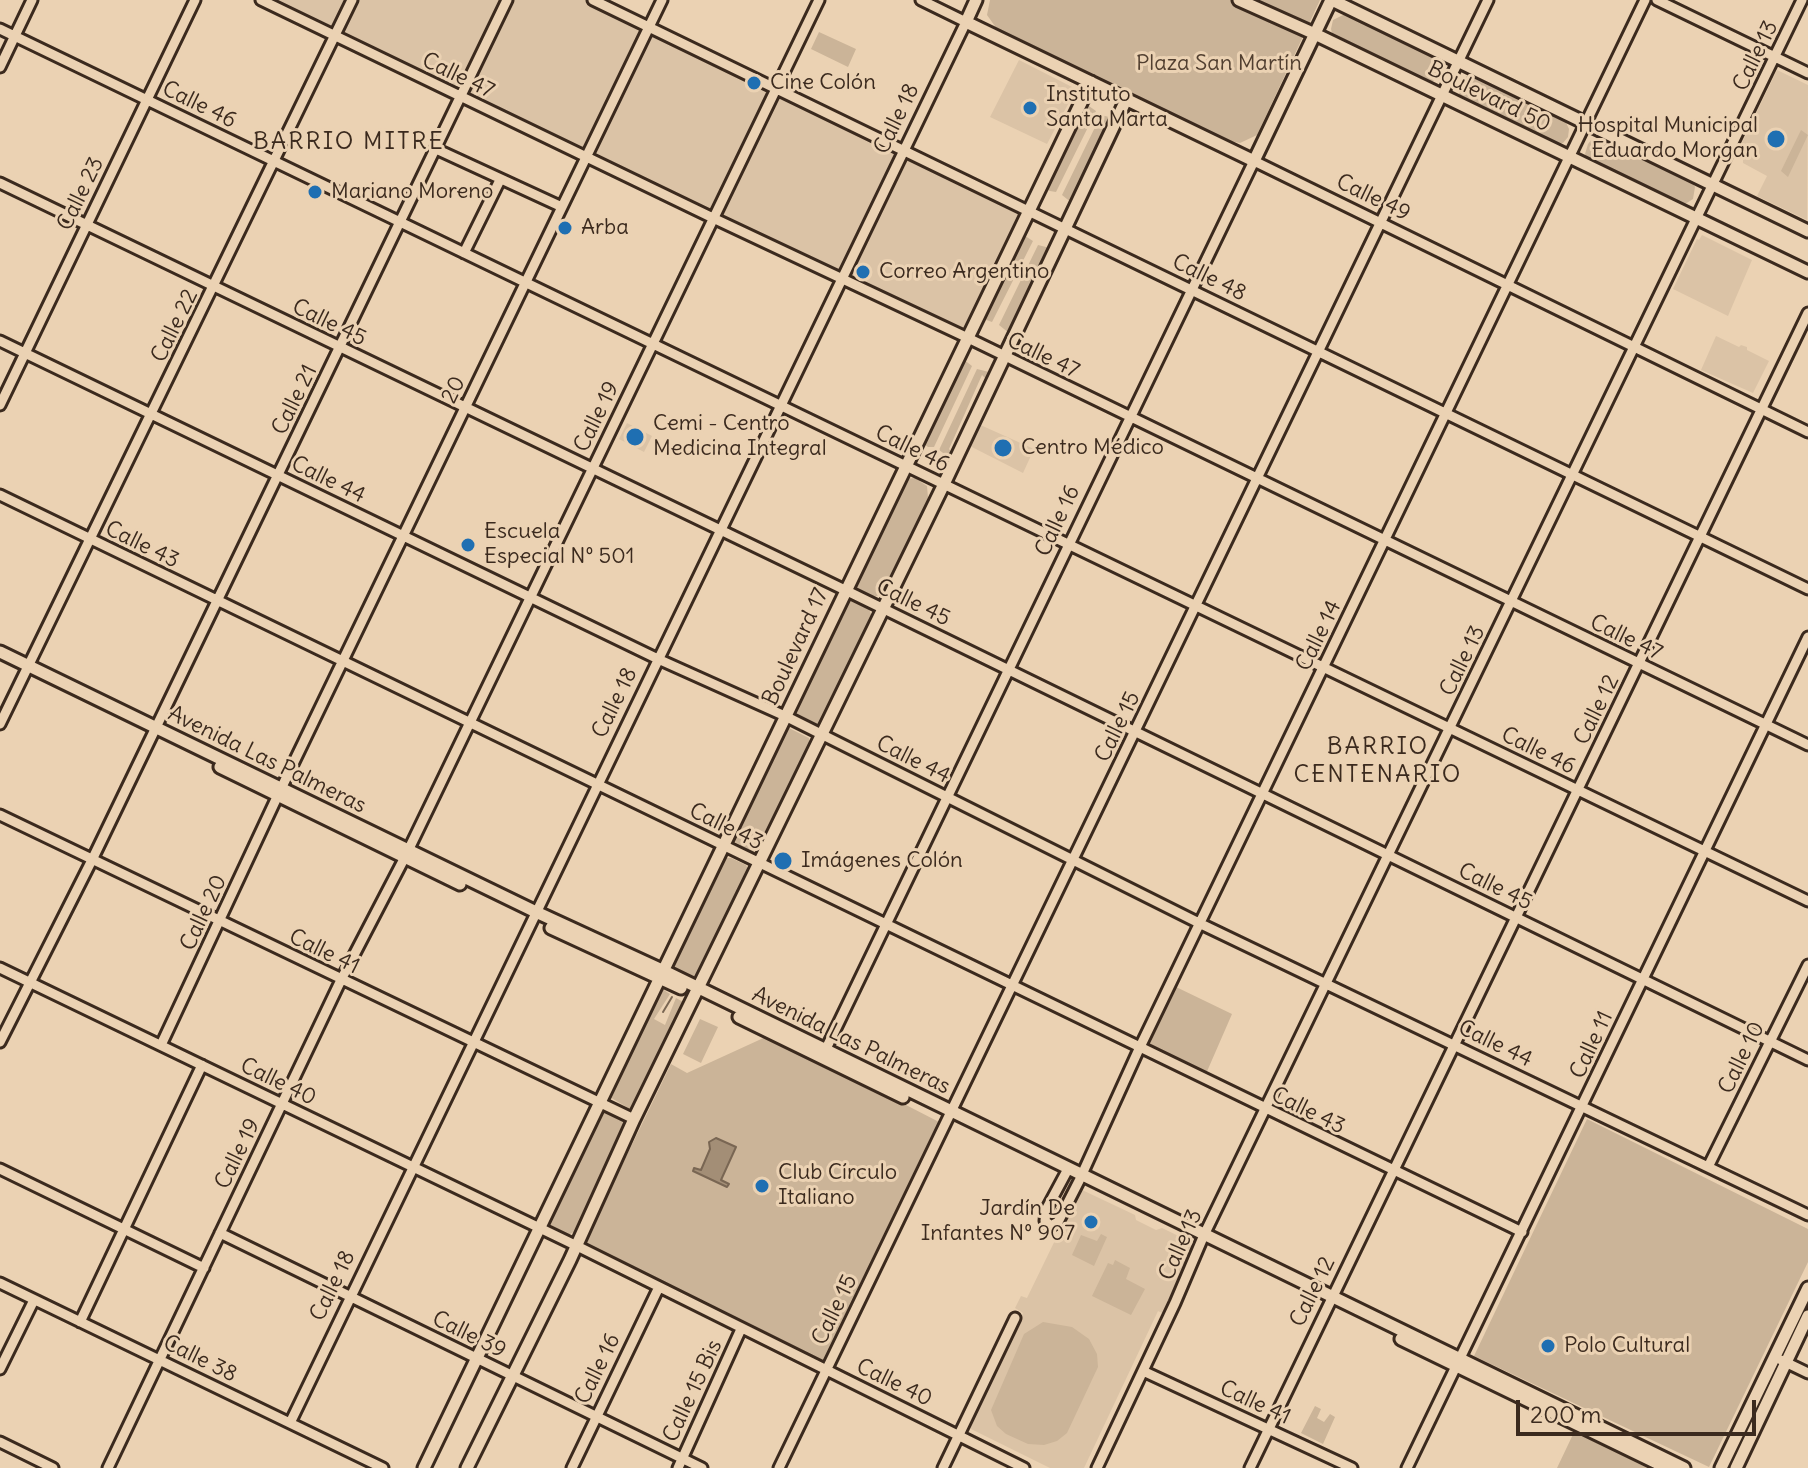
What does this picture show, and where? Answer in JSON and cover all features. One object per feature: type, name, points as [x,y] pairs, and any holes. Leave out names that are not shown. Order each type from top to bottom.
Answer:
[{"type":"main road","name":"Calle 18","points":[[966,22],[976,0]]},
{"type":"main road","name":"Boulevard 50","points":[[1239,0],[1808,272]]},
{"type":"main road","name":"Boulevard 50","points":[[1332,0],[1808,231]]},
{"type":"main road","name":"Calle 16","points":[[1254,161],[1332,0]]},
{"type":"main road","name":"Calle 49","points":[[966,22],[1254,161]]},
{"type":"main road","name":"Boulevard 17","points":[[424,1468],[1091,82]]},
{"type":"main road","points":[[467,1468],[944,484],[1126,100]]},
{"type":"main road","name":"Avenida Las Palmeras","points":[[0,652],[26,669],[154,732],[1457,1362],[1684,1468]]},
{"type":"main road","name":"Avenida Las Palmeras","points":[[0,660],[26,669]]},
{"type":"main road","points":[[1736,1468],[1808,1288]]},
{"type":"main road","points":[[1721,1468],[1780,1359],[1808,1316]]},
{"type":"main road","name":"Avenida Las Palmeras","points":[[1457,1362],[1667,1468]]},
{"type":"street","points":[[0,67],[32,0]]},
{"type":"street","name":"Calle 23","points":[[0,405],[195,0]]},
{"type":"street","name":"Calle 47","points":[[261,0],[1808,745]]},
{"type":"street","name":"Calle 22","points":[[0,724],[352,0]]},
{"type":"street","name":"Calle 21","points":[[0,1042],[341,349],[507,0]]},
{"type":"street","name":"Calle 48","points":[[593,0],[1808,589]]},
{"type":"street","name":"20","points":[[280,792],[662,0]]},
{"type":"street","name":"Calle 19","points":[[108,1468],[341,980],[406,854],[819,0]]},
{"type":"street","name":"Calle 49","points":[[921,0],[966,22]]},
{"type":"street","name":"Calle 15","points":[[779,1468],[1488,0]]},
{"type":"street","name":"Calle 14","points":[[1066,1172],[1046,1210],[1045,1221],[1051,1226],[1058,1222],[1080,1178],[1139,1049],[1645,0]]},
{"type":"street","points":[[1657,0],[1808,73]]},
{"type":"street","name":"Calle 13","points":[[1097,1468],[1203,1238],[1802,0]]},
{"type":"street","name":"Calle 18","points":[[290,1423],[840,277],[966,22]]},
{"type":"street","name":"Calle 46","points":[[0,29],[1808,901]]},
{"type":"street","points":[[436,149],[562,207]]},
{"type":"street","name":"Calle 49","points":[[1254,161],[1808,432]]},
{"type":"street","name":"Calle 16","points":[[824,1055],[1254,161]]},
{"type":"street","points":[[464,253],[500,180]]},
{"type":"street","name":"Calle 45","points":[[0,183],[845,590],[1808,1060]]},
{"type":"street","name":"Calle 12","points":[[1250,1468],[1808,313]]},
{"type":"street","name":"Calle 44","points":[[0,341],[658,659],[785,716],[1201,924],[1808,1215]]},
{"type":"street","name":"Calle 43","points":[[0,495],[1522,1232]]},
{"type":"street","name":"Calle 11","points":[[1407,1468],[1808,637]]},
{"type":"street","name":"Calle 20","points":[[161,1045],[280,792]]},
{"type":"street","name":"Calle 41","points":[[0,815],[634,1119]]},
{"type":"street","name":"Calle 10","points":[[1708,1167],[1808,965]]},
{"type":"street","name":"Calle 40","points":[[0,968],[575,1245],[1024,1468]]},
{"type":"street","points":[[80,1322],[202,1065]]},
{"type":"street","points":[[0,1169],[204,1268]]},
{"type":"street","name":"Calle 39","points":[[220,1233],[598,1416],[680,1464],[702,1468]]},
{"type":"street","name":"Calle 38","points":[[0,1283],[383,1468]]},
{"type":"street","name":"Calle 16","points":[[572,1468],[659,1287]]},
{"type":"street","points":[[0,1369],[34,1300]]},
{"type":"street","points":[[943,1468],[1015,1318]]},
{"type":"street","name":"Calle 15 Bis","points":[[680,1464],[741,1329]]},
{"type":"street","points":[[1780,1359],[1808,1373]]},
{"type":"street","name":"Calle 41","points":[[1143,1371],[1352,1468]]},
{"type":"street","points":[[0,1442],[53,1468]]},
{"type":"shaded area","points":[[262,0],[593,0],[1029,212],[968,338]]},
{"type":"shaded area","name":"Instituto Santa Marta","points":[[1019,60],[1076,89],[1047,144],[990,117]]},
{"type":"shaded area","name":"Hospital Municipal Eduardo Morgan","points":[[1777,70],[1808,85],[1807,220],[1757,196],[1767,176],[1743,163],[1743,158],[1736,155]]},
{"type":"shaded area","points":[[1702,235],[1752,260],[1728,316],[1673,289],[1697,239]]},
{"type":"shaded area","points":[[1716,336],[1739,347],[1747,347],[1747,350],[1769,361],[1753,393],[1701,370]]},
{"type":"shaded area","name":"Cemi - Centro Medicina Integral","points":[[627,423],[652,436],[644,452],[619,439]]},
{"type":"shaded area","name":"Centro Médico","points":[[976,423],[1034,449],[1023,473],[966,444]]},
{"type":"shaded area","points":[[716,1138],[736,1147],[721,1180],[729,1184],[727,1187],[693,1171],[694,1168],[701,1170],[710,1149],[709,1142]]},
{"type":"shaded area","points":[[1080,1189],[1135,1215],[1136,1220],[1156,1230],[1162,1228],[1193,1243],[1194,1248],[1164,1314],[1158,1311],[1084,1468],[1050,1468],[971,1429],[971,1424],[1023,1313],[1015,1308],[1021,1296],[1027,1298]]},
{"type":"green space","name":"Plaza San Martín","points":[[990,0],[1320,0],[1257,135],[1240,143],[1230,141],[997,29],[987,15]]},
{"type":"green space","points":[[1345,14],[1436,56],[1441,69],[1438,78],[1422,83],[1333,37],[1333,20]]},
{"type":"green space","points":[[819,32],[856,49],[848,67],[811,49]]},
{"type":"green space","points":[[1469,75],[1563,116],[1569,129],[1568,137],[1563,143],[1550,145],[1460,99],[1458,86]]},
{"type":"green space","points":[[1086,104],[1096,111],[1056,192],[1050,191],[1044,188]]},
{"type":"green space","points":[[1101,115],[1113,118],[1072,203],[1062,195]]},
{"type":"green space","points":[[1801,130],[1808,135],[1788,177],[1781,171]]},
{"type":"green space","points":[[1603,138],[1690,179],[1695,187],[1693,199],[1682,206],[1588,161],[1585,154],[1588,144],[1592,139]]},
{"type":"green space","points":[[1022,234],[1033,241],[992,322],[981,318]]},
{"type":"green space","points":[[1038,245],[1050,248],[1009,333],[999,325]]},
{"type":"green space","points":[[963,359],[972,366],[934,447],[928,447],[923,443]]},
{"type":"green space","points":[[977,369],[989,372],[986,379],[982,375],[949,449],[952,453],[950,458],[939,450]]},
{"type":"green space","points":[[915,478],[927,486],[928,498],[885,593],[874,597],[858,590],[855,581],[904,479]]},
{"type":"green space","points":[[852,600],[869,609],[873,620],[817,727],[801,720],[794,708],[845,602]]},
{"type":"green space","points":[[789,728],[809,738],[810,748],[759,851],[752,852],[732,837],[785,730]]},
{"type":"green space","points":[[725,858],[746,865],[750,873],[695,980],[671,970],[671,964]]},
{"type":"green space","points":[[1174,986],[1232,1014],[1205,1076],[1149,1046]]},
{"type":"green space","points":[[659,987],[670,994],[654,1019],[665,1025],[676,998],[685,1003],[636,1107],[630,1109],[608,1096]]},
{"type":"green space","points":[[700,1019],[718,1027],[701,1063],[683,1054]]},
{"type":"green space","name":"Club Círculo Italiano","points":[[770,1035],[941,1123],[826,1363],[582,1248],[671,1064],[687,1073]]},
{"type":"green space","points":[[607,1111],[623,1118],[626,1129],[576,1231],[568,1235],[548,1224],[600,1112]]},
{"type":"green space","points":[[1587,1119],[1808,1229],[1808,1262],[1709,1467],[1474,1356]]},
{"type":"green space","points":[[1101,1234],[1107,1237],[1094,1266],[1072,1255],[1081,1235],[1097,1241]]},
{"type":"green space","points":[[1115,1260],[1130,1268],[1126,1279],[1145,1289],[1131,1315],[1092,1296],[1108,1263],[1113,1265]]},
{"type":"green space","points":[[1043,1322],[1072,1327],[1089,1339],[1097,1354],[1098,1367],[1067,1433],[1057,1441],[1044,1445],[1028,1444],[1006,1434],[997,1426],[991,1410],[1024,1334]]},
{"type":"green space","points":[[1315,1406],[1321,1409],[1317,1418],[1324,1422],[1330,1414],[1335,1417],[1323,1444],[1301,1433]]},
{"type":"green space","points":[[1577,1426],[1661,1468],[1557,1468]]},
{"type":"waterway","points":[[663,1012],[672,997]]},
{"type":"place","name":"Cine Colón","points":[[754,83]]},
{"type":"place","name":"Instituto Santa Marta","points":[[1030,108]]},
{"type":"place","name":"Hospital Municipal Eduardo Morgan","points":[[1776,139]]},
{"type":"place","name":"Mariano Moreno","points":[[315,192]]},
{"type":"place","name":"Arba","points":[[565,228]]},
{"type":"place","name":"Correo Argentino","points":[[863,272]]},
{"type":"place","name":"Cemi - Centro Medicina Integral","points":[[635,437]]},
{"type":"place","name":"Centro Médico","points":[[1003,448]]},
{"type":"place","name":"Escuela Especial Nº 501","points":[[468,545]]},
{"type":"place","name":"Imágenes Colón","points":[[783,861]]},
{"type":"place","name":"Club Círculo Italiano","points":[[762,1186]]},
{"type":"place","name":"Jardín De Infantes Nº 907","points":[[1091,1222]]},
{"type":"place","name":"Polo Cultural","points":[[1548,1346]]},
{"type":"district","name":"BARRIO MITRE","points":[[349,142]]},
{"type":"district","name":"BARRIO CENTENARIO","points":[[1378,761]]}]
